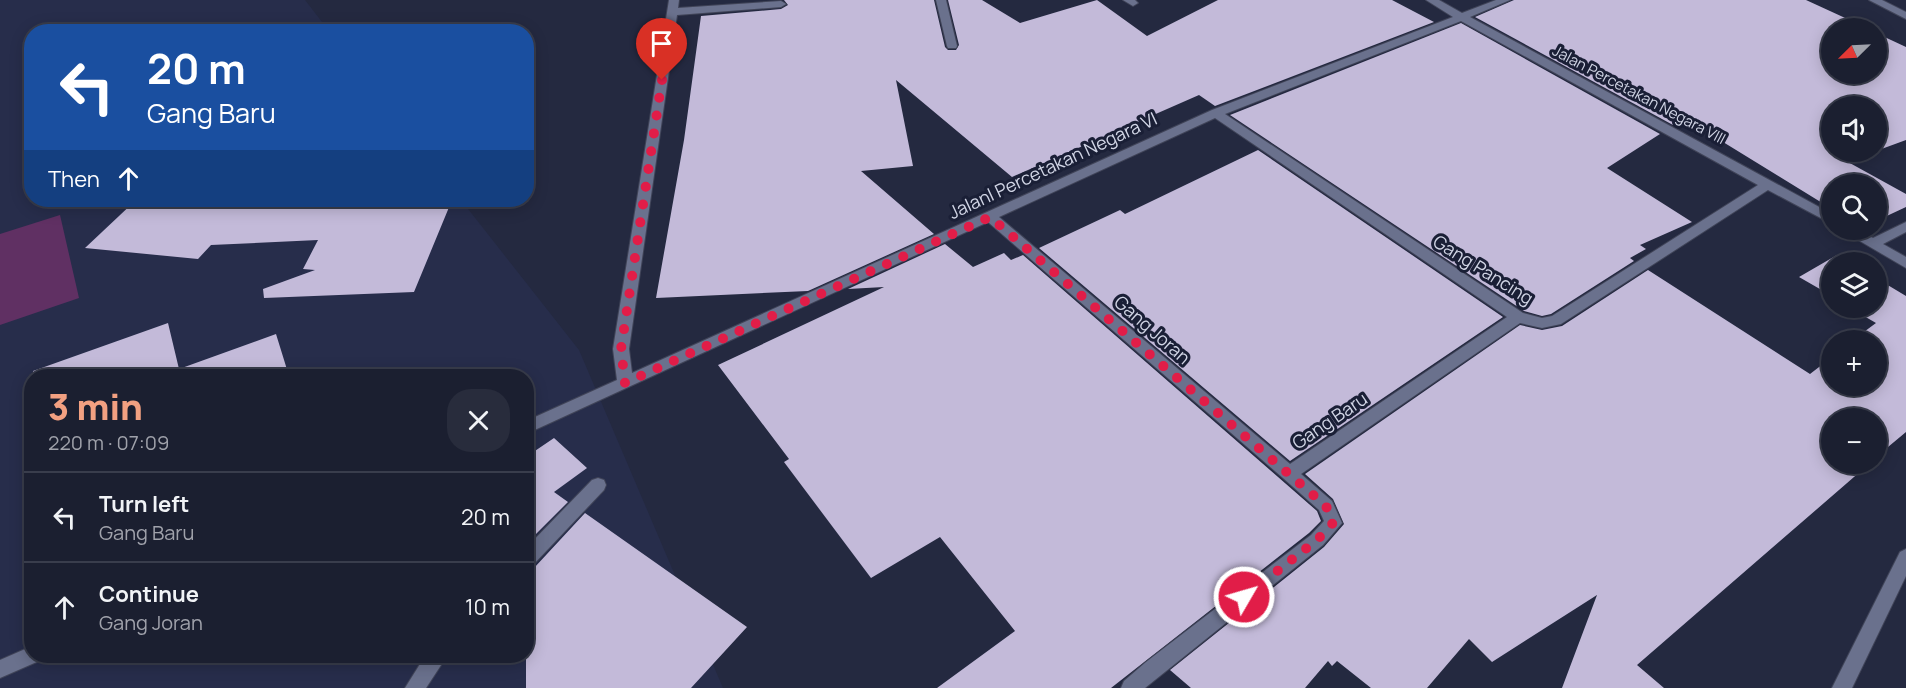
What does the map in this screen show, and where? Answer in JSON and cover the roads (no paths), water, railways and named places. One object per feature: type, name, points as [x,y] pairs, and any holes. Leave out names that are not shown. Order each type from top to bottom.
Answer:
[{"type":"street","points":[[941,0],[952,46]]},
{"type":"street","name":"Jalan Percetakan Negara VIII","points":[[1431,0],[1458,17],[1821,214]]},
{"type":"street","name":"Jalanl Percetakan Negara VI","points":[[534,424],[1216,113],[1504,0]]},
{"type":"street","points":[[1874,0],[1906,16]]},
{"type":"street","points":[[625,383],[621,349],[673,6],[782,4]]},
{"type":"street","name":"Gang Pancing","points":[[1216,113],[1518,317],[1542,323],[1556,320],[1769,184]]},
{"type":"street","name":"Gang Joran","points":[[990,217],[1288,473]]},
{"type":"street","points":[[1873,244],[1906,226]]},
{"type":"street","points":[[1866,240],[1906,263]]},
{"type":"street","name":"Gang Baru","points":[[1131,688],[1153,668],[1317,540],[1333,523],[1326,506],[1288,473],[1518,317]]},
{"type":"street","points":[[534,553],[598,485]]},
{"type":"street","points":[[1842,688],[1906,557]]},
{"type":"street","points":[[0,669],[24,658]]},
{"type":"street","points":[[415,688],[431,663]]}]
